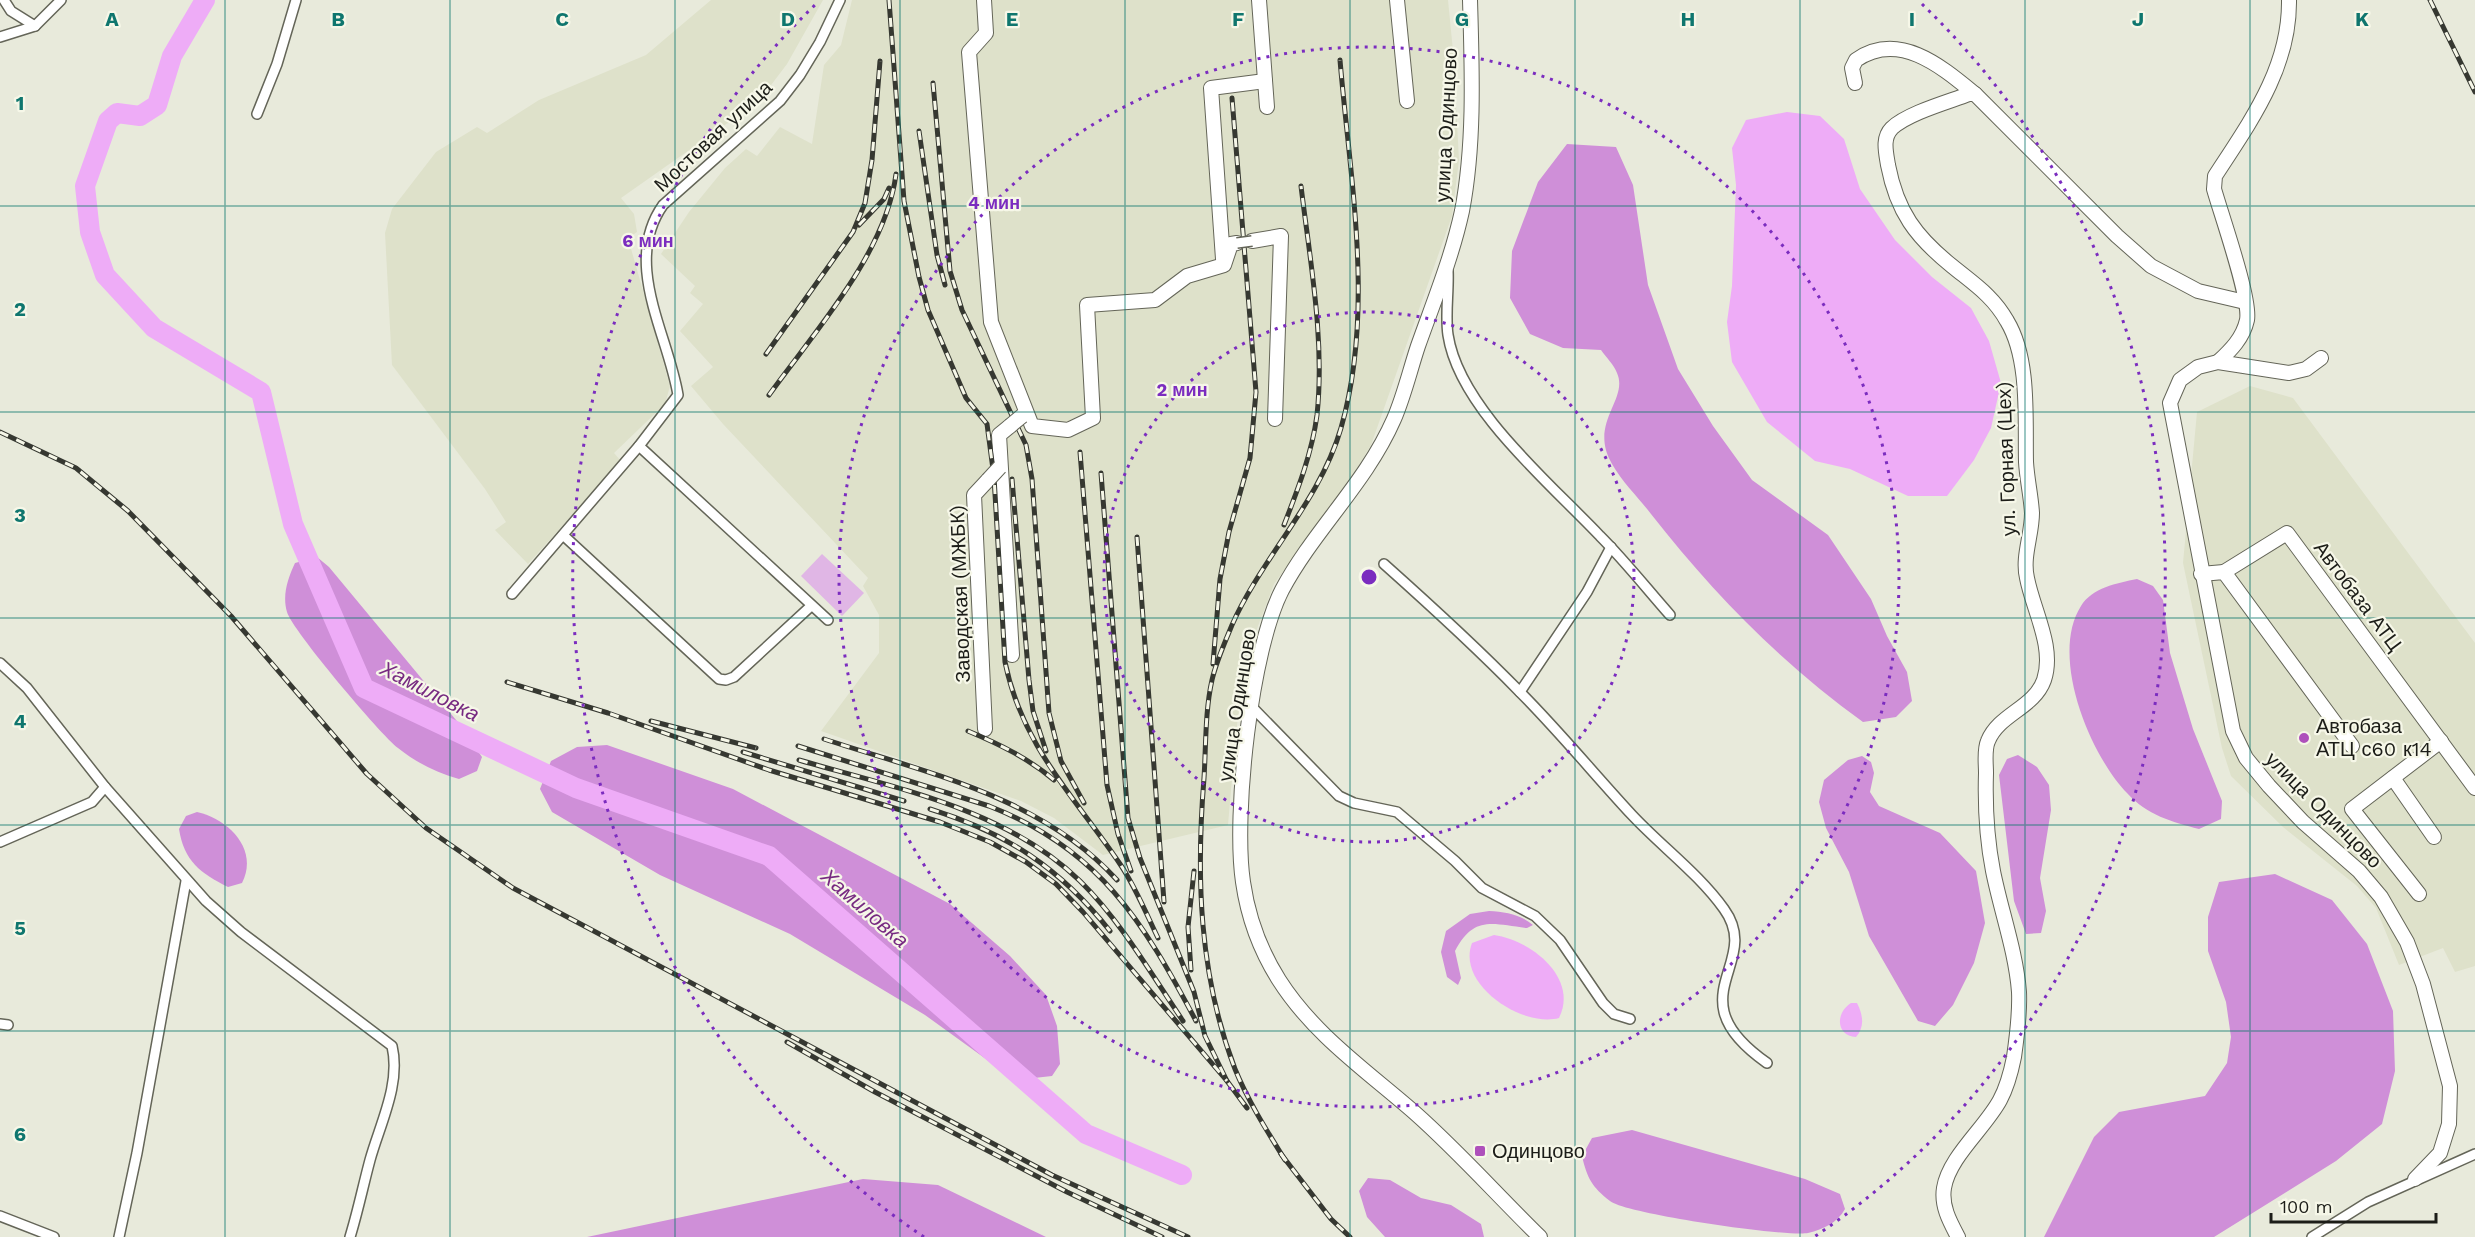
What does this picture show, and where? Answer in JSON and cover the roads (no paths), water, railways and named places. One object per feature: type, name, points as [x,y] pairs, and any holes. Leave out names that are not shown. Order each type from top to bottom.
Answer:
[{"type":"street","points":[[4,0],[11,11],[35,26]]},
{"type":"street","points":[[0,37],[35,26],[61,0]]},
{"type":"street","points":[[257,114],[277,64],[296,0]]},
{"type":"street","points":[[984,0],[986,33],[969,52],[991,322],[1024,415],[1032,426],[1068,430],[1093,418],[1087,305],[1155,300],[1187,276],[1224,266]]},
{"type":"street","points":[[1259,0],[1267,107]]},
{"type":"street","points":[[1397,0],[1407,101]]},
{"type":"street","name":"улица Одинцово","points":[[1470,0],[1469,130],[1462,210],[1448,262],[1394,418],[1375,456],[1300,559],[1280,593],[1260,658],[1252,707],[1242,801],[1242,879],[1249,913],[1260,945],[1279,980],[1318,1031],[1457,1151],[1540,1237]]},
{"type":"street","points":[[2218,362],[2237,343],[2247,319],[2245,302],[2214,189],[2215,176],[2261,103],[2273,78],[2284,48],[2289,0]]},
{"type":"street","name":"Мостовая улица","points":[[512,594],[639,446],[678,395],[648,280],[646,254],[652,221],[663,205],[780,101],[800,75],[838,5]]},
{"type":"street","points":[[1855,83],[1852,68],[1856,60],[1879,48],[1897,49],[1919,55],[1941,67],[1975,94],[2117,236],[2151,266],[2198,291],[2245,302]]},
{"type":"street","points":[[1224,266],[1211,88],[1265,81]]},
{"type":"street","name":"ул. Горная (Цех)","points":[[1958,1237],[1945,1208],[1944,1185],[1960,1156],[1999,1103],[2011,1073],[2018,1031],[2019,989],[1992,868],[1986,744],[1996,726],[2038,692],[2046,670],[2046,654],[2044,637],[2027,579],[2032,508],[2027,478],[2024,382],[2016,342],[2009,323],[1995,302],[1977,283],[1954,268],[1917,235],[1895,199],[1885,148],[1888,133],[1896,124],[1969,94],[1975,94]]},
{"type":"street","points":[[1224,266],[1232,244],[1281,236],[1275,418]]},
{"type":"street","points":[[1448,262],[1449,335],[1457,363],[1476,401],[1498,429],[1611,547],[1670,615]]},
{"type":"street","points":[[2218,362],[2289,373],[2306,369],[2321,358]]},
{"type":"street","name":"улица Одинцово","points":[[2218,362],[2199,368],[2180,380],[2170,403],[2201,574],[2233,731],[2246,759],[2303,822],[2359,871],[2381,897],[2407,942],[2422,984],[2450,1086],[2449,1124],[2440,1153],[2415,1179]]},
{"type":"street","points":[[1012,655],[999,435],[1024,415]]},
{"type":"street","points":[[639,446],[828,620]]},
{"type":"street","name":"Заводская (МЖБК)","points":[[985,729],[974,495],[1000,467]]},
{"type":"street","name":"Автобаза АТЦ","points":[[2201,574],[2224,572],[2287,533],[2475,788]]},
{"type":"street","points":[[563,535],[719,679],[734,678],[811,606]]},
{"type":"street","points":[[1520,692],[1587,592],[1611,547]]},
{"type":"street","points":[[1384,564],[1520,692],[1634,817],[1713,895],[1726,912],[1735,937],[1735,949],[1724,984],[1722,1003],[1724,1016],[1744,1047],[1767,1064]]},
{"type":"street","points":[[2224,572],[2352,746]]},
{"type":"street","points":[[0,663],[27,688],[105,787],[186,881],[241,932],[392,1046],[395,1074],[370,1162],[363,1197],[350,1237]]},
{"type":"street","points":[[1252,707],[1339,796],[1354,803],[1397,812],[1447,854],[1482,888],[1523,909],[1547,926],[1603,1003],[1614,1014],[1630,1019]]},
{"type":"street","points":[[2419,894],[2352,809],[2441,741]]},
{"type":"street","points":[[2393,778],[2434,837]]},
{"type":"street","points":[[0,842],[92,802],[105,787]]},
{"type":"street","points":[[118,1237],[140,1136],[186,881]]},
{"type":"street","name":"улица Одинцово","points":[[2312,1237],[2368,1202],[2475,1154]]},
{"type":"street","points":[[0,1216],[54,1237]]},
{"type":"waterway","name":"Хамиловка","points":[[205,0],[172,56],[157,105],[140,116],[117,113],[108,121],[85,186],[90,232],[105,275],[154,328],[261,392],[293,524],[364,688],[576,788],[769,856],[1086,1134],[1182,1175]]},
{"type":"railway","points":[[889,0],[904,201],[919,277],[928,310],[966,398],[987,424],[994,477],[1005,662],[1013,692],[1037,745],[1125,872],[1158,938]]},
{"type":"railway","points":[[2430,0],[2475,92]]},
{"type":"railway","points":[[1285,1160],[1258,1116],[1235,1069],[1223,1034],[1207,962],[1200,852],[1206,729],[1212,680],[1232,625],[1244,600],[1305,504],[1332,455],[1341,428],[1351,383],[1357,338],[1357,245],[1340,60]]},
{"type":"railway","points":[[766,354],[853,232],[865,203],[872,160],[880,61]]},
{"type":"railway","points":[[933,83],[950,271],[962,310],[1026,445],[1032,479],[1049,713],[1061,761],[1084,803]]},
{"type":"railway","points":[[1213,664],[1220,579],[1229,532],[1250,458],[1256,392],[1232,98]]},
{"type":"railway","points":[[919,131],[937,255],[945,285]]},
{"type":"railway","points":[[769,395],[827,318],[864,262],[890,204],[896,174]]},
{"type":"railway","points":[[1284,525],[1312,443],[1319,387],[1318,329],[1301,186]]},
{"type":"railway","points":[[859,225],[884,199],[889,188]]},
{"type":"railway","points":[[0,432],[76,468],[128,511],[231,616],[367,774],[426,828],[513,888],[1052,1175],[1188,1237]]},
{"type":"railway","points":[[1080,452],[1107,785],[1118,834],[1131,871]]},
{"type":"railway","points":[[1101,473],[1128,818],[1140,858],[1194,992],[1205,1036],[1227,1081],[1247,1108]]},
{"type":"railway","points":[[1012,479],[1029,680],[1033,711],[1046,751]]},
{"type":"railway","points":[[1137,537],[1164,902]]},
{"type":"railway","points":[[507,682],[608,713],[769,770],[940,822],[990,842],[1026,862],[1056,884],[1083,912],[1227,1081]]},
{"type":"railway","points":[[651,721],[756,748]]},
{"type":"railway","points":[[968,731],[1013,752],[1054,780]]},
{"type":"railway","points":[[824,739],[942,777],[1018,808],[1054,828],[1087,852],[1117,880]]},
{"type":"railway","points":[[798,746],[989,806],[1027,823],[1060,844],[1089,867],[1114,892],[1136,920],[1157,951],[1196,1021]]},
{"type":"railway","points":[[743,752],[904,801]]},
{"type":"railway","points":[[799,760],[948,804],[984,818],[1051,856],[1080,881],[1109,913],[1183,1021]]},
{"type":"railway","points":[[930,809],[984,829],[1030,855],[1072,889],[1110,931]]},
{"type":"railway","points":[[1191,970],[1188,927],[1194,871]]},
{"type":"railway","points":[[787,1042],[875,1092],[1067,1192],[1162,1237]]},
{"type":"railway","points":[[1281,1154],[1331,1219],[1350,1237]]},
{"type":"place","name":"Автобаза АТЦ с60 к14","points":[[2304,738]]},
{"type":"place","name":"Одинцово","points":[[1480,1151]]}]
